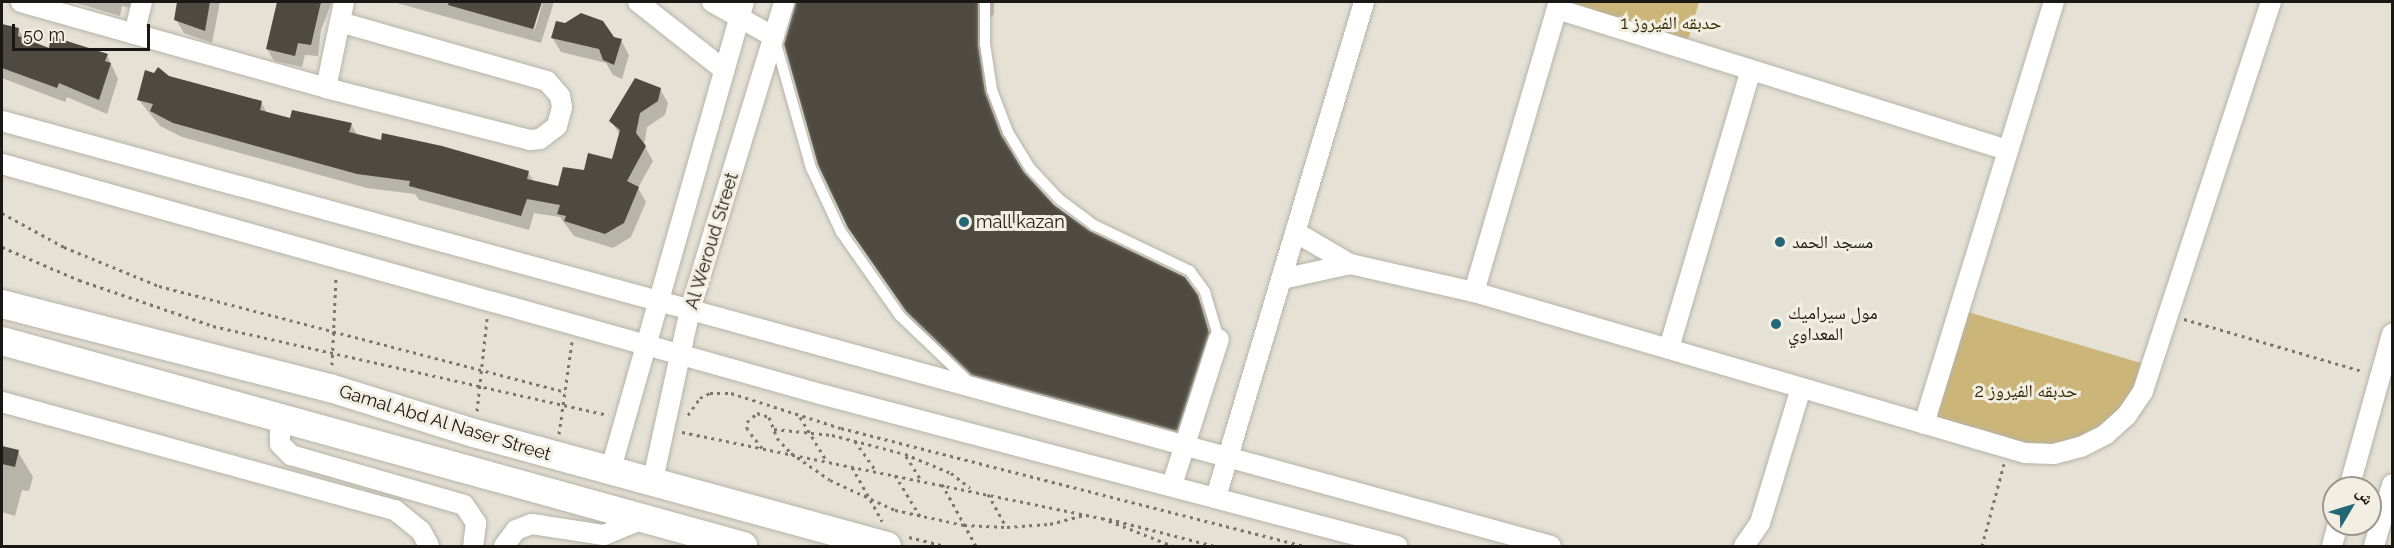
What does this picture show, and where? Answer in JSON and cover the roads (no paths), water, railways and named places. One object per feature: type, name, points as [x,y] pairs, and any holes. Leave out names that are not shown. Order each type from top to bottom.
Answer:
[{"type":"main road","name":"Gamal Abd Al Naser Street","points":[[2,304],[330,388],[474,433],[652,484],[893,538]]},
{"type":"main road","points":[[59,356],[51,339],[56,327],[67,321]]},
{"type":"main road","name":"Gamal Abd Al Naser Street","points":[[2,341],[743,546]]},
{"type":"street","points":[[21,2],[326,88],[530,140],[549,134],[561,117],[560,96],[547,81],[340,22]]},
{"type":"street","points":[[134,34],[142,2]]},
{"type":"street","points":[[326,88],[344,2]]},
{"type":"street","points":[[638,2],[724,70]]},
{"type":"street","points":[[712,2],[741,10],[774,37]]},
{"type":"street","name":"Al Weroud Street","points":[[652,484],[677,429],[681,352],[690,310],[784,2]]},
{"type":"street","points":[[1216,497],[1364,2]]},
{"type":"street","points":[[1924,423],[2054,2]]},
{"type":"street","points":[[1297,232],[1350,264],[1474,292],[2008,448],[2054,454],[2081,447],[2106,434],[2127,415],[2143,391],[2268,2]]},
{"type":"street","points":[[1474,292],[1558,5],[1751,70],[2007,150]]},
{"type":"street","name":"Al Weroud Street","points":[[610,472],[741,10]]},
{"type":"street","points":[[1668,348],[1751,70]]},
{"type":"street","points":[[2,121],[1551,546]]},
{"type":"street","points":[[2,164],[574,326],[681,352],[824,395],[1173,485],[1396,546]]},
{"type":"street","points":[[1282,279],[1350,264]]},
{"type":"street","points":[[2352,476],[2392,334]]},
{"type":"street","points":[[1173,485],[1219,339]]},
{"type":"street","points":[[1744,546],[1760,523],[1801,388]]},
{"type":"street","points":[[2,402],[395,510],[420,531],[429,546]]},
{"type":"street","points":[[280,418],[280,444],[291,455],[465,505],[476,523],[473,546]]},
{"type":"street","points":[[2374,546],[2392,485]]},
{"type":"street","points":[[504,546],[516,530],[532,524],[604,535],[643,519]]},
{"type":"street","points":[[1760,523],[1762,546]]},
{"type":"lane","points":[[985,2],[985,44],[992,90],[1008,132],[1030,168],[1059,199],[1094,225],[1190,271],[1205,292],[1219,339]]},
{"type":"lane","points":[[774,37],[807,156],[841,232],[900,316],[978,389]]},
{"type":"place","name":"mall kazan","points":[[964,222]]},
{"type":"place","name":"مسجد الحمد","points":[[1780,242]]},
{"type":"place","name":"مول سيراميك المعداوي","points":[[1776,324]]},
{"type":"park label","name":"حدبقه الفيروز 1","points":[[1671,23]]},
{"type":"park label","name":"حدبقه الفيروز 2","points":[[2026,391]]}]
